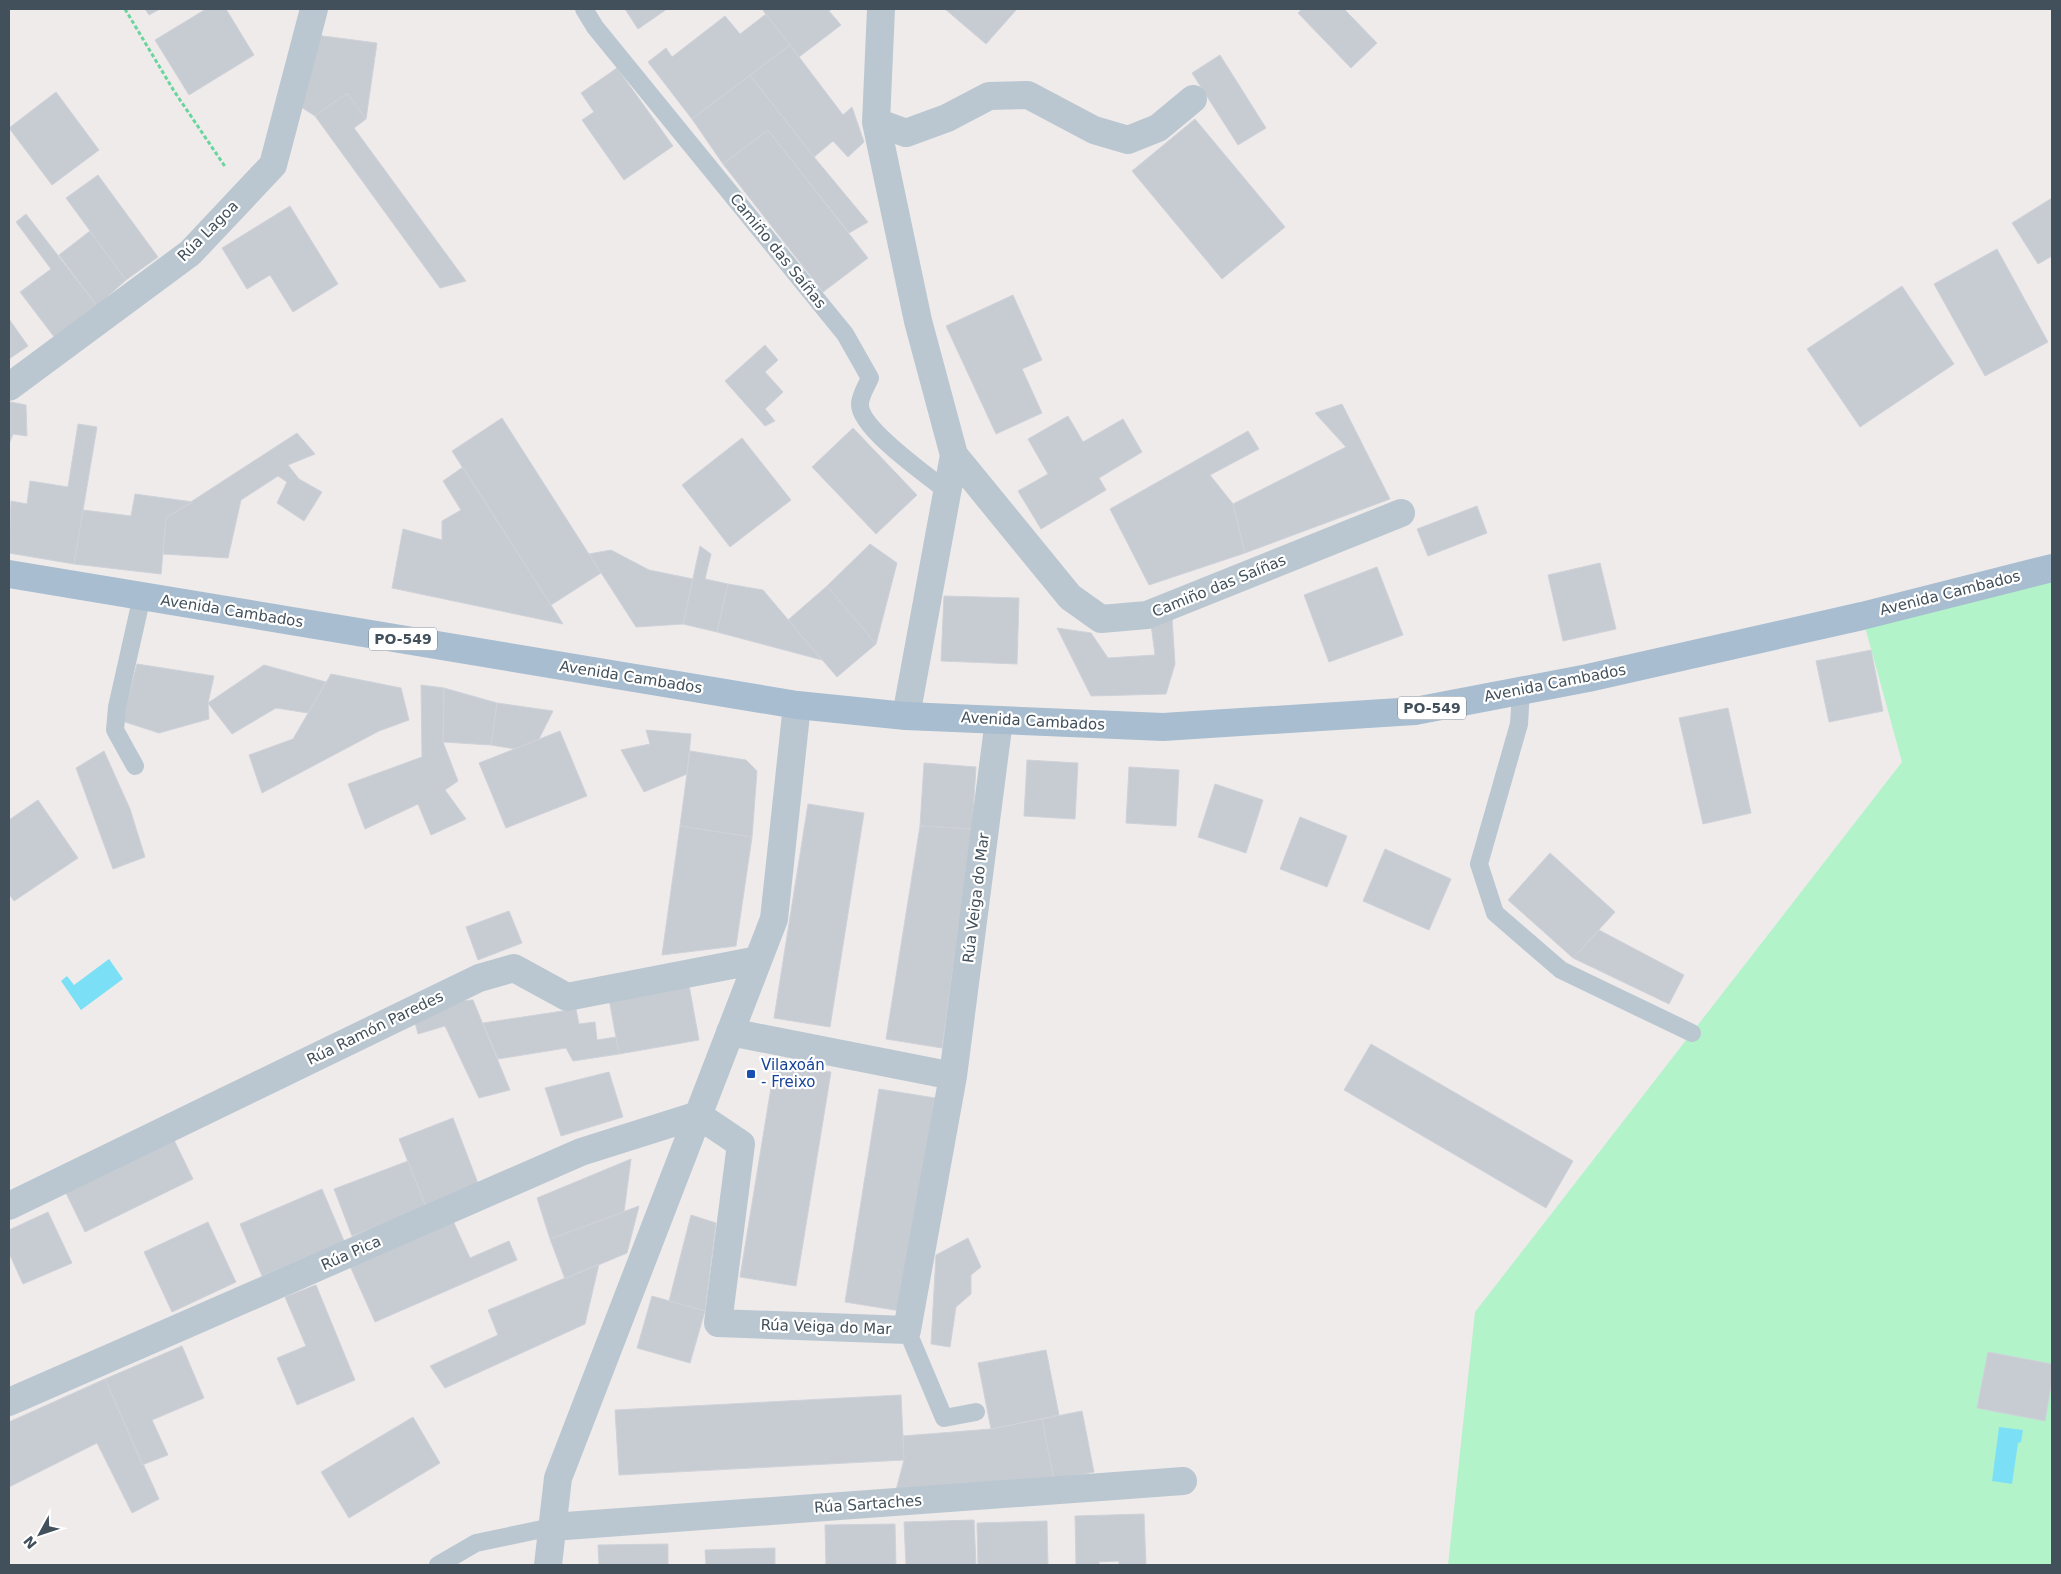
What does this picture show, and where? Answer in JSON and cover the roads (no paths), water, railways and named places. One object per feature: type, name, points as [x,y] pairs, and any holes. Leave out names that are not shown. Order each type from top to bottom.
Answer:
[{"type":"main road","name":"Avenida Cambados","points":[[9,574],[797,705],[906,716],[1163,727],[1415,711],[1862,616],[2052,568]]},
{"type":"street","name":"Rúa Lagoa","points":[[9,387],[190,253],[274,165],[314,9]]},
{"type":"street","name":"Camiño das Saíñas","points":[[881,9],[876,122],[918,321],[954,455],[1070,597],[1100,618],[1147,615],[1401,513]]},
{"type":"street","points":[[876,122],[906,133],[947,118],[989,96],[1028,95],[1094,130],[1128,140],[1158,128],[1192,99]]},
{"type":"street","name":"Camiño das Saíñas","points":[[906,716],[954,455]]},
{"type":"street","points":[[548,1565],[558,1478],[774,919],[797,705]]},
{"type":"street","name":"Rúa Veiga do Mar","points":[[698,1115],[741,1144],[718,1323],[907,1330],[953,1076],[999,720]]},
{"type":"street","name":"Rúa Ramón Paredes","points":[[9,1206],[479,978],[514,968],[566,997],[758,960]]},
{"type":"street","points":[[730,1032],[953,1076]]},
{"type":"street","name":"Rúa Pica","points":[[9,1402],[581,1152],[698,1115]]},
{"type":"street","name":"Rúa Sartaches","points":[[552,1527],[1183,1481]]},
{"type":"lane","name":"Camiño das Saíñas","points":[[584,9],[595,27],[845,334],[870,378],[860,404],[865,420],[895,450],[947,491]]},
{"type":"lane","points":[[135,766],[116,730],[117,707],[142,596]]},
{"type":"lane","points":[[1521,690],[1520,724],[1479,864],[1495,913],[1561,970],[1692,1033]]},
{"type":"lane","points":[[907,1330],[944,1418],[976,1412]]},
{"type":"lane","points":[[438,1565],[476,1543],[552,1527]]},
{"type":"water","points":[[109,959],[123,979],[81,1010],[61,981],[67,976],[74,985]]},
{"type":"water","points":[[1999,1427],[2023,1430],[2021,1442],[2018,1443],[2012,1484],[1992,1481]]},
{"type":"place","name":"Vilaxoán - Freixo","points":[[751,1074]]}]
